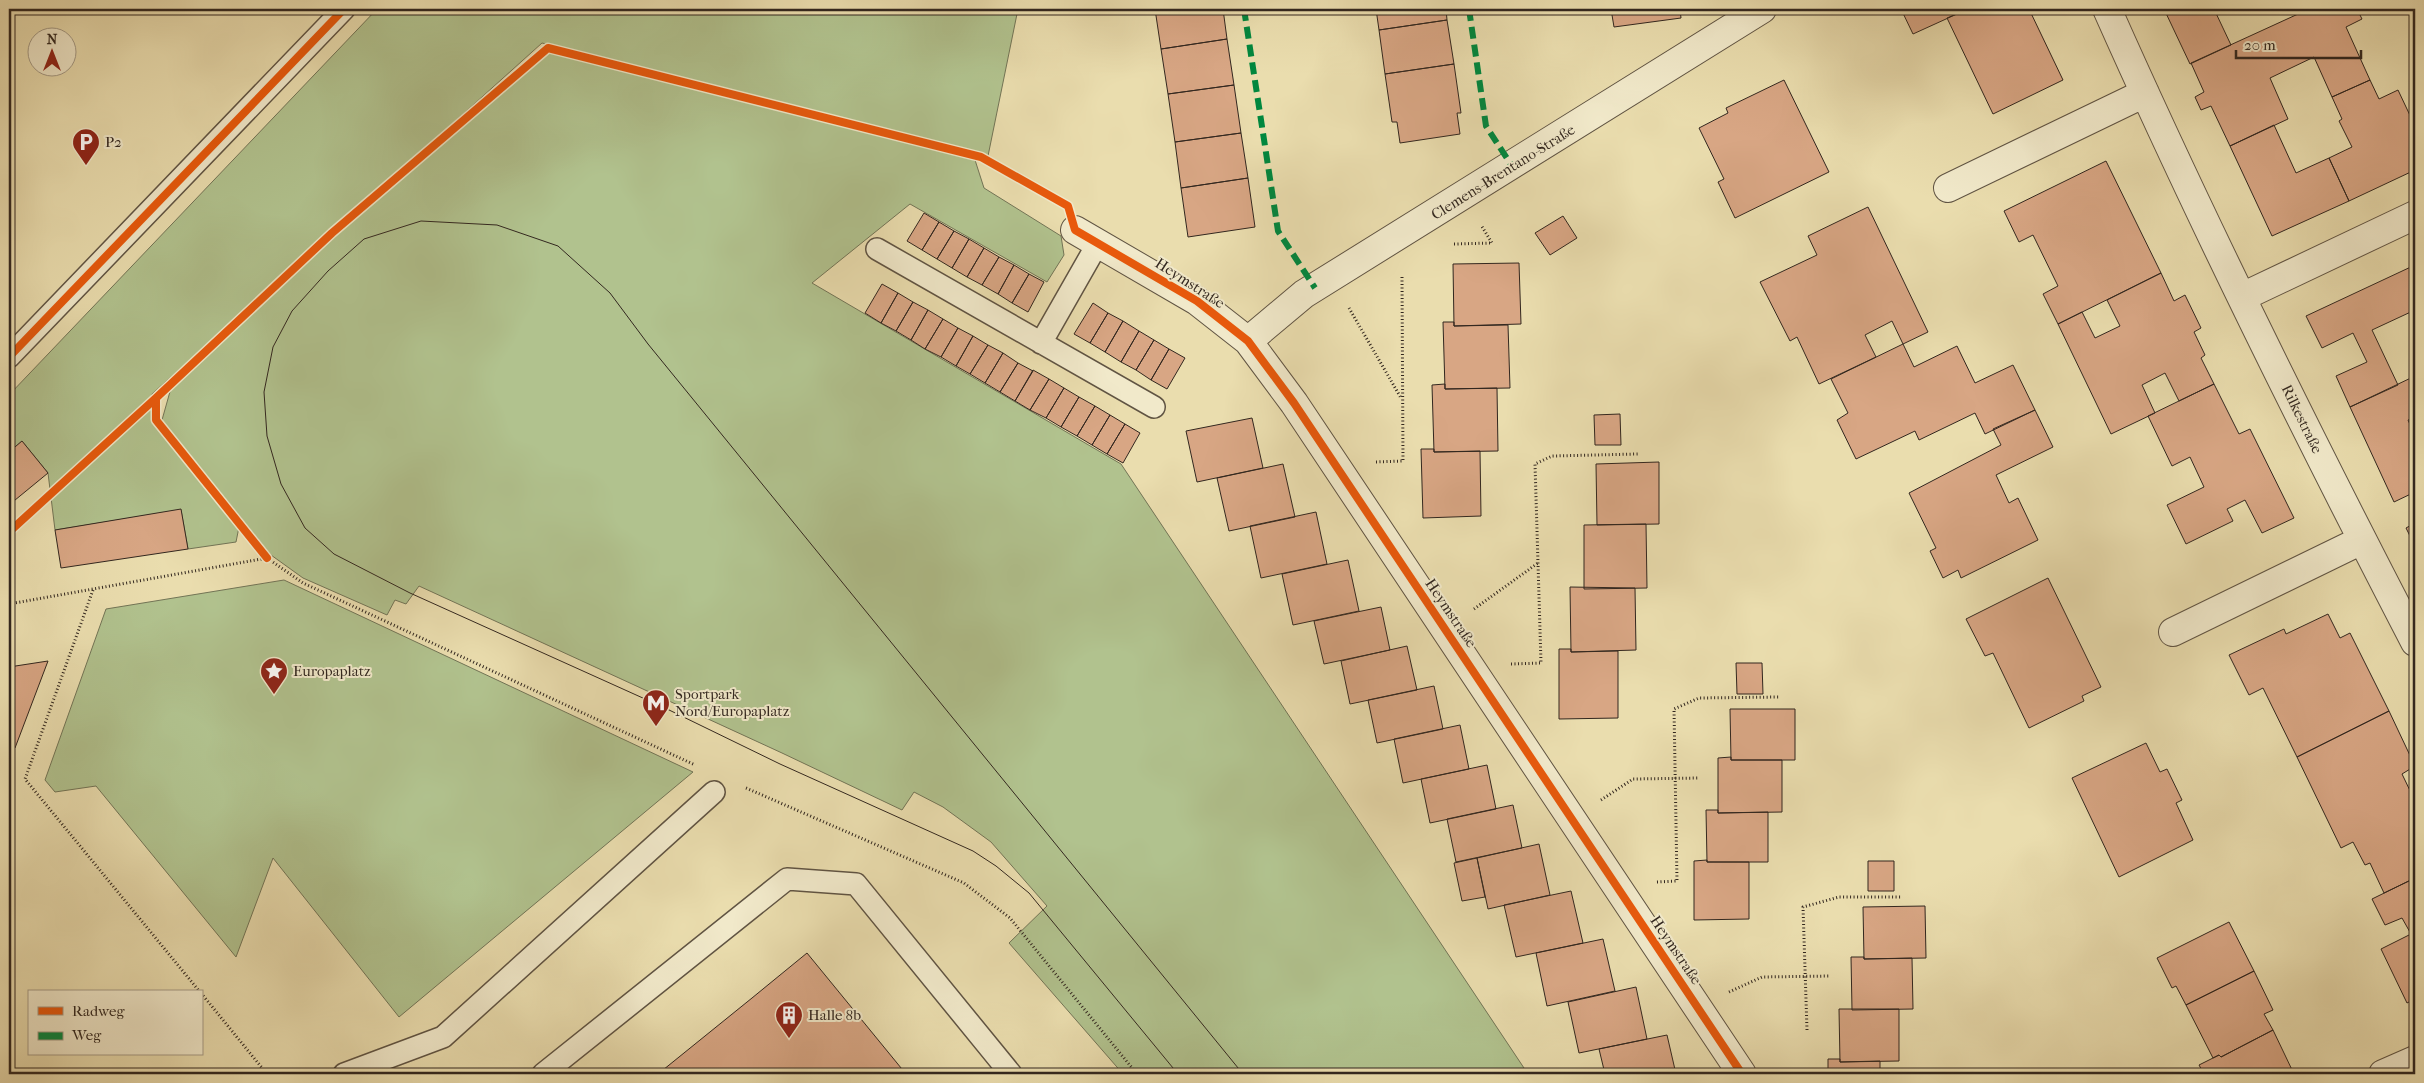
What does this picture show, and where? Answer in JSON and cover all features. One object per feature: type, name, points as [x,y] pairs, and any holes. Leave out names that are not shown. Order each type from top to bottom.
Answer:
[{"type":"street","name":"Clemens-Brentano-Straße","points":[[1248,341],[1304,294],[1762,9]]},
{"type":"street","name":"Rilkestraße","points":[[2107,9],[2144,93],[2242,297],[2362,540],[2415,642]]},
{"type":"street","points":[[1948,188],[2144,93]]},
{"type":"street","points":[[2242,297],[2415,214]]},
{"type":"street","name":"Heymstraße","points":[[1087,236],[1197,300],[1248,341],[1294,403],[1742,1074]]},
{"type":"street","points":[[2172,632],[2362,540]]},
{"type":"street","points":[[2383,1074],[2415,1060]]},
{"type":"lane","points":[[9,357],[344,9]]},
{"type":"lane","points":[[1041,343],[1087,236]]},
{"type":"lane","points":[[877,249],[1154,407]]},
{"type":"lane","points":[[344,1074],[443,1037],[714,792]]},
{"type":"lane","points":[[543,1074],[786,879],[856,884],[1011,1074]]},
{"type":"path","points":[[1449,244],[1492,243],[1463,196]]},
{"type":"path","points":[[1341,473],[1357,462],[1403,461],[1401,398],[1402,272]]},
{"type":"path","points":[[1332,278],[1401,398]]},
{"type":"path","points":[[1476,674],[1493,665],[1541,663],[1536,464],[1552,456],[1638,454]]},
{"type":"path","points":[[9,604],[267,558]]},
{"type":"path","points":[[1446,630],[1538,562]]},
{"type":"path","points":[[93,590],[25,779],[199,990]]},
{"type":"path","points":[[1621,892],[1639,883],[1677,881],[1674,709],[1699,698],[1779,697]]},
{"type":"path","points":[[1571,818],[1633,779],[1699,778]]},
{"type":"path","points":[[1807,1030],[1803,907],[1839,897],[1901,897]]},
{"type":"path","points":[[1698,1009],[1715,998],[1762,977],[1830,976]]},
{"type":"path","points":[[202,994],[268,1074]]},
{"type":"green space","points":[[377,9],[1018,9],[988,156],[542,43],[152,394],[154,424],[239,527],[236,542],[188,549],[181,510],[55,530],[48,473],[22,441],[9,452],[9,395]]},
{"type":"green space","points":[[549,51],[975,160],[984,188],[1061,236],[1064,255],[1047,282],[910,204],[812,283],[1121,464],[1528,1074],[1123,1074],[1009,943],[1047,906],[991,842],[943,807],[914,792],[902,810],[419,586],[406,604],[395,600],[387,615],[303,578],[271,555],[162,420],[171,388],[334,237]]},
{"type":"green space","points":[[284,580],[693,772],[399,1017],[273,858],[236,957],[96,786],[55,792],[45,780],[106,609]]},
{"type":"building","points":[[1155,9],[1223,9],[1227,39],[1161,49]]},
{"type":"building","points":[[1376,9],[1446,9],[1447,20],[1379,30]]},
{"type":"building","points":[[1611,9],[1680,9],[1681,18],[1614,27]]},
{"type":"building","points":[[1901,9],[1968,9],[1913,34]]},
{"type":"building","points":[[1968,9],[2029,9],[2063,80],[1993,114],[1947,18]]},
{"type":"building","points":[[2164,9],[2214,9],[2231,45],[2190,64]]},
{"type":"building","points":[[2294,9],[2309,9],[2297,14]]},
{"type":"building","points":[[2309,9],[2357,9],[2362,19],[2346,27],[2370,80],[2332,97],[2314,57],[2270,78],[2288,119],[2230,146],[2211,106],[2201,110],[2195,97],[2204,92],[2191,63]]},
{"type":"building","points":[[1447,20],[1454,64],[1385,74],[1379,30]]},
{"type":"building","points":[[1227,39],[1234,85],[1168,94],[1161,49]]},
{"type":"building","points":[[1454,64],[1461,113],[1457,113],[1460,134],[1400,143],[1397,122],[1392,122],[1385,74]]},
{"type":"building","points":[[1784,80],[1829,172],[1735,218],[1718,182],[1724,179],[1699,128],[1728,113],[1726,108]]},
{"type":"building","points":[[2370,80],[2379,99],[2398,90],[2415,126],[2415,170],[2349,201],[2329,158],[2352,147],[2339,121],[2342,119],[2332,97]]},
{"type":"building","points":[[1234,85],[1241,133],[1175,142],[1168,94]]},
{"type":"building","points":[[2274,125],[2296,173],[2329,158],[2349,201],[2272,236],[2230,146]]},
{"type":"building","points":[[1241,133],[1248,178],[1181,188],[1175,142]]},
{"type":"building","points":[[2106,161],[2161,273],[2058,324],[2043,294],[2058,286],[2033,235],[2019,242],[2004,211]]},
{"type":"building","points":[[1248,178],[1255,227],[1188,237],[1181,188]]},
{"type":"building","points":[[1868,207],[1928,332],[1903,344],[1892,321],[1865,335],[1876,357],[1819,384],[1797,337],[1790,341],[1760,282],[1817,255],[1808,236]]},
{"type":"building","points":[[924,213],[939,222],[922,250],[907,241]]},
{"type":"building","points":[[1563,216],[1577,238],[1550,255],[1535,233]]},
{"type":"building","points":[[939,222],[954,231],[937,259],[922,250]]},
{"type":"building","points":[[954,231],[969,239],[952,268],[937,259]]},
{"type":"building","points":[[969,239],[984,248],[967,277],[952,268]]},
{"type":"building","points":[[984,248],[999,257],[982,285],[967,277]]},
{"type":"building","points":[[999,257],[1014,265],[998,294],[982,285]]},
{"type":"building","points":[[1519,263],[1521,324],[1454,326],[1453,264]]},
{"type":"building","points":[[1014,265],[1029,274],[1012,303],[998,294]]},
{"type":"building","points":[[2415,265],[2415,310],[2372,330],[2398,385],[2350,407],[2336,376],[2367,362],[2353,333],[2322,348],[2306,316]]},
{"type":"building","points":[[2161,273],[2174,301],[2185,295],[2201,328],[2194,332],[2205,355],[2201,358],[2214,384],[2179,401],[2165,373],[2142,385],[2155,413],[2111,434],[2058,324],[2082,312],[2095,338],[2120,326],[2107,300]]},
{"type":"building","points":[[1029,274],[1044,282],[1028,312],[1012,303]]},
{"type":"building","points":[[882,284],[898,293],[881,323],[865,313]]},
{"type":"building","points":[[898,293],[913,302],[896,331],[881,323]]},
{"type":"building","points":[[913,302],[928,310],[911,340],[896,331]]},
{"type":"building","points":[[1093,303],[1108,313],[1090,343],[1074,334]]},
{"type":"building","points":[[928,310],[943,319],[925,349],[911,340]]},
{"type":"building","points":[[1108,313],[1123,321],[1105,352],[1090,343]]},
{"type":"building","points":[[943,319],[958,328],[941,357],[925,349]]},
{"type":"building","points":[[1123,321],[1139,331],[1121,362],[1105,352]]},
{"type":"building","points":[[1443,322],[1454,322],[1454,326],[1508,325],[1510,388],[1445,389]]},
{"type":"building","points":[[958,328],[973,336],[956,366],[941,357]]},
{"type":"building","points":[[1139,331],[1154,340],[1136,370],[1121,362]]},
{"type":"building","points":[[973,336],[988,345],[970,374],[956,366]]},
{"type":"building","points":[[1154,340],[1169,349],[1151,380],[1136,370]]},
{"type":"building","points":[[1903,344],[1914,367],[1957,346],[1975,383],[2013,365],[2035,410],[1985,434],[1975,413],[1919,440],[1915,431],[1856,459],[1837,420],[1848,413],[1831,379]]},
{"type":"building","points":[[988,345],[1003,353],[985,383],[970,374]]},
{"type":"building","points":[[1169,349],[1185,358],[1167,389],[1151,380]]},
{"type":"building","points":[[1003,353],[1018,363],[1000,392],[985,383]]},
{"type":"building","points":[[1018,363],[1033,371],[1015,401],[1000,392]]},
{"type":"building","points":[[1033,370],[1049,379],[1030,410],[1015,401]]},
{"type":"building","points":[[2415,376],[2415,417],[2408,420],[2415,436],[2415,492],[2394,502],[2350,407]]},
{"type":"building","points":[[1049,379],[1064,388],[1046,418],[1030,410]]},
{"type":"building","points":[[1445,384],[1445,389],[1497,388],[1498,451],[1434,452],[1432,385]]},
{"type":"building","points":[[2214,384],[2239,434],[2250,429],[2294,518],[2262,533],[2245,500],[2227,509],[2233,521],[2186,544],[2167,505],[2204,487],[2190,457],[2172,466],[2148,416]]},
{"type":"building","points":[[1064,388],[1079,397],[1061,427],[1046,418]]},
{"type":"building","points":[[1079,397],[1095,406],[1077,436],[1061,427]]},
{"type":"building","points":[[1095,406],[1110,415],[1092,445],[1077,436]]},
{"type":"building","points":[[2035,410],[2053,447],[1996,475],[2009,503],[2018,498],[2038,540],[1961,578],[1958,570],[1943,578],[1930,551],[1936,548],[1909,493],[2001,445],[1993,429]]},
{"type":"building","points":[[1620,414],[1621,445],[1595,445],[1594,415]]},
{"type":"building","points":[[1110,415],[1125,424],[1107,454],[1092,445]]},
{"type":"building","points":[[1252,418],[1263,468],[1197,482],[1186,431]]},
{"type":"building","points":[[1125,424],[1140,433],[1123,463],[1107,454]]},
{"type":"building","points":[[22,441],[48,473],[9,505],[9,452]]},
{"type":"building","points":[[1421,449],[1434,449],[1434,452],[1480,451],[1481,516],[1423,518]]},
{"type":"building","points":[[1659,462],[1659,524],[1597,525],[1596,464]]},
{"type":"building","points":[[1283,464],[1295,517],[1229,531],[1217,478]]},
{"type":"building","points":[[181,509],[188,549],[61,568],[55,530]]},
{"type":"building","points":[[1316,512],[1327,564],[1261,578],[1250,526]]},
{"type":"building","points":[[2415,523],[2415,546],[2406,528]]},
{"type":"building","points":[[1646,524],[1647,588],[1584,589],[1584,525]]},
{"type":"building","points":[[1348,560],[1359,611],[1293,625],[1282,574]]},
{"type":"building","points":[[2048,578],[2101,687],[2082,696],[2084,701],[2029,728],[1993,653],[1985,656],[1966,619]]},
{"type":"building","points":[[1570,587],[1635,588],[1636,650],[1571,652]]},
{"type":"building","points":[[1381,607],[1390,650],[1324,664],[1314,621]]},
{"type":"building","points":[[2328,614],[2340,638],[2350,633],[2389,711],[2297,757],[2263,688],[2249,695],[2229,655],[2284,629],[2286,634]]},
{"type":"building","points":[[1407,646],[1417,690],[1350,704],[1341,661]]},
{"type":"building","points":[[1559,649],[1571,649],[1571,652],[1618,651],[1618,718],[1559,719]]},
{"type":"building","points":[[48,661],[15,748],[9,749],[9,667]]},
{"type":"building","points":[[1736,663],[1762,663],[1763,694],[1737,694]]},
{"type":"building","points":[[1434,686],[1443,729],[1377,743],[1368,700]]},
{"type":"building","points":[[1730,709],[1795,709],[1795,760],[1731,760]]},
{"type":"building","points":[[2389,711],[2415,766],[2402,774],[2415,801],[2415,878],[2384,893],[2370,863],[2365,865],[2353,842],[2341,848],[2297,757]]},
{"type":"building","points":[[1460,725],[1469,769],[1403,783],[1394,739]]},
{"type":"building","points":[[2146,743],[2160,772],[2167,769],[2182,800],[2176,803],[2193,840],[2119,877],[2072,778]]},
{"type":"building","points":[[1731,757],[1731,760],[1782,760],[1782,812],[1718,813],[1718,758]]},
{"type":"building","points":[[1487,765],[1496,809],[1430,823],[1421,779]]},
{"type":"building","points":[[1513,805],[1522,848],[1456,862],[1447,819]]},
{"type":"building","points":[[1706,810],[1718,810],[1718,813],[1768,812],[1768,862],[1707,862]]},
{"type":"building","points":[[1539,844],[1550,895],[1488,909],[1477,858]]},
{"type":"building","points":[[1477,858],[1485,897],[1462,901],[1454,863]]},
{"type":"building","points":[[1707,860],[1707,862],[1749,862],[1749,919],[1694,920],[1694,861]]},
{"type":"building","points":[[1868,861],[1894,861],[1894,891],[1868,891]]},
{"type":"building","points":[[2415,878],[2415,999],[2407,1003],[2381,949],[2411,934],[2402,918],[2385,925],[2372,899]]},
{"type":"building","points":[[1571,891],[1583,943],[1516,957],[1504,905]]},
{"type":"building","points":[[1925,906],[1926,958],[1864,959],[1863,907]]},
{"type":"building","points":[[2229,922],[2254,971],[2186,1005],[2176,986],[2172,988],[2157,958]]},
{"type":"building","points":[[1603,939],[1615,991],[1547,1006],[1536,953]]},
{"type":"building","name":"Halle 8b","points":[[807,953],[906,1074],[658,1074],[752,998]]},
{"type":"building","points":[[1851,957],[1864,957],[1864,959],[1912,958],[1913,1009],[1852,1010]]},
{"type":"building","points":[[2254,971],[2273,1010],[2264,1014],[2273,1030],[2221,1057],[2219,1055],[2213,1058],[2186,1005]]},
{"type":"building","points":[[1636,987],[1647,1039],[1579,1053],[1568,1002]]},
{"type":"building","points":[[1839,1009],[1899,1009],[1899,1061],[1840,1062]]},
{"type":"building","points":[[2273,1030],[2294,1074],[2204,1074],[2199,1065],[2219,1055],[2221,1057]]},
{"type":"building","points":[[1667,1035],[1676,1074],[1605,1074],[1599,1049]]},
{"type":"building","points":[[1828,1059],[1840,1059],[1840,1062],[1880,1061],[1880,1074],[1828,1074]]},
{"type":"tram line","points":[[1178,1074],[1029,893],[996,866],[973,851],[780,764],[665,708],[410,593],[334,554],[305,528],[281,484],[267,436],[264,392],[273,347],[292,311],[328,271],[364,239],[421,221],[497,225],[558,246],[610,293],[648,344],[1243,1074]]},
{"type":"marked path","points":[[1244,9],[1278,231],[1315,288]]},
{"type":"marked path","points":[[1469,9],[1486,126],[1512,166]]},
{"type":"cycle path","points":[[9,357],[344,9]]},
{"type":"cycle path","points":[[267,558],[156,420],[156,398],[332,233],[548,48],[981,157],[1068,206],[1075,230],[1197,301],[1248,341],[1294,403],[1742,1074]]},
{"type":"cycle path","points":[[9,532],[156,398]]},
{"type":"place","name":"P2","points":[[86,166]]},
{"type":"place","name":"Europaplatz","points":[[274,695]]},
{"type":"place","name":"Sportpark Nord/Europaplatz","points":[[656,727]]},
{"type":"place","name":"Halle 8b","points":[[789,1039]]}]
